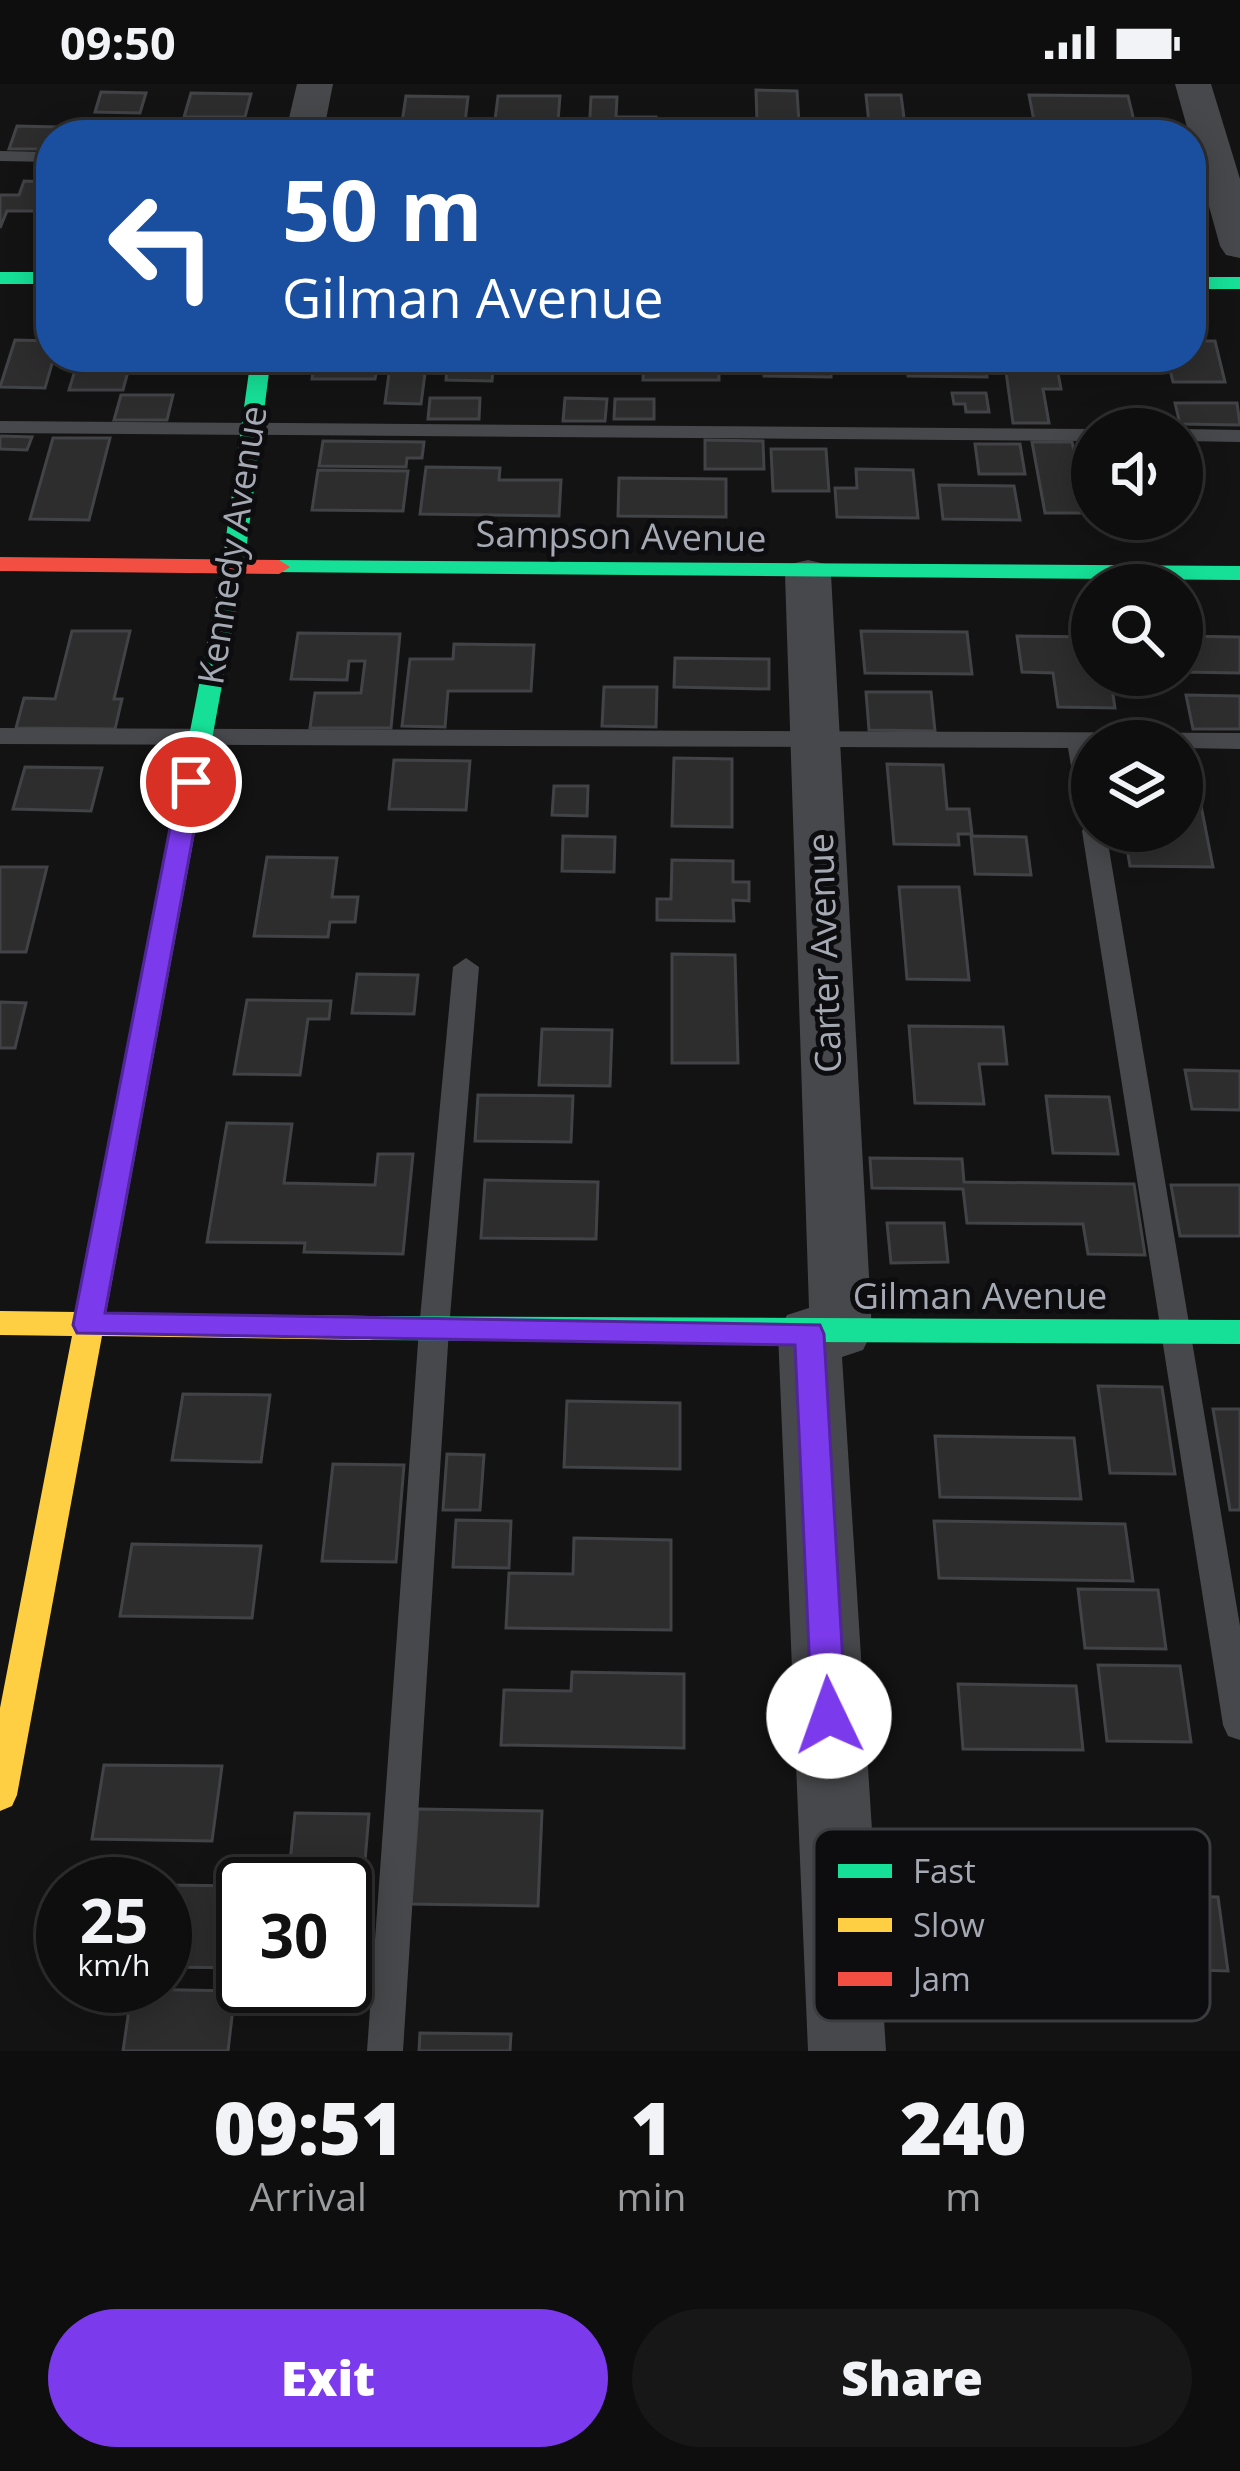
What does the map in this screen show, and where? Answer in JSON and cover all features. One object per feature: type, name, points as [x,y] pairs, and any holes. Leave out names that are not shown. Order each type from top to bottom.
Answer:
[{"type":"street","points":[[307,120],[315,84]]},
{"type":"street","points":[[1193,84],[1198,120]]},
{"type":"street","points":[[1206,168],[1240,245]]},
{"type":"street","points":[[0,278],[36,278]]},
{"type":"street","points":[[1206,283],[1240,283]]},
{"type":"street","name":"Kennedy Avenue","points":[[0,1795],[232,566],[259,372]]},
{"type":"street","name":"Sampson Avenue","points":[[0,564],[808,574],[1240,573]]},
{"type":"street","name":"Carter Avenue","points":[[808,574],[840,1829]]},
{"type":"street","name":"Gilman Avenue","points":[[0,1323],[825,1333],[1240,1332]]},
{"type":"street","name":"Carter Avenue","points":[[846,2021],[847,2051]]},
{"type":"lane","points":[[0,156],[36,157]]},
{"type":"lane","points":[[0,428],[1071,435]]},
{"type":"lane","points":[[1203,435],[1240,436]]},
{"type":"lane","points":[[0,736],[1071,741]]},
{"type":"lane","points":[[1203,741],[1240,741]]},
{"type":"lane","points":[[1097,852],[1240,1725]]},
{"type":"lane","points":[[385,2051],[434,1329],[466,967]]},
{"type":"building","points":[[756,90],[797,91],[799,120],[757,120]]},
{"type":"building","points":[[101,92],[146,93],[140,113],[95,112]]},
{"type":"building","points":[[191,93],[251,94],[245,117],[184,117]]},
{"type":"building","points":[[866,95],[901,95],[904,120],[869,120]]},
{"type":"building","points":[[1029,95],[1128,96],[1134,120],[1034,120]]},
{"type":"building","points":[[406,96],[468,97],[465,120],[402,120]]},
{"type":"building","points":[[498,96],[560,96],[558,120],[495,120]]},
{"type":"building","points":[[591,97],[617,97],[616,117],[656,117],[656,120],[590,120]]},
{"type":"building","points":[[17,126],[36,126],[36,149],[9,149]]},
{"type":"building","points":[[24,181],[36,181],[36,211],[7,211],[0,228],[0,195],[19,195]]},
{"type":"building","points":[[15,340],[36,341],[36,372],[50,372],[45,388],[0,387]]},
{"type":"building","points":[[1206,341],[1215,341],[1225,382],[1173,382],[1171,372],[1206,372]]},
{"type":"building","points":[[74,372],[128,372],[123,390],[69,390]]},
{"type":"building","points":[[313,372],[376,372],[375,379],[312,379]]},
{"type":"building","points":[[389,372],[425,372],[421,404],[385,403]]},
{"type":"building","points":[[447,372],[493,372],[492,381],[446,380]]},
{"type":"building","points":[[643,372],[719,372],[719,380],[643,380]]},
{"type":"building","points":[[764,372],[831,372],[831,377],[764,376]]},
{"type":"building","points":[[908,372],[986,372],[987,377],[908,376]]},
{"type":"building","points":[[1006,372],[1058,372],[1061,389],[1043,389],[1049,423],[1013,423]]},
{"type":"building","points":[[952,393],[986,393],[989,412],[966,412],[965,404],[954,404]]},
{"type":"building","points":[[121,395],[173,395],[167,420],[114,420]]},
{"type":"building","points":[[430,398],[480,398],[479,419],[428,419]]},
{"type":"building","points":[[565,398],[607,399],[605,421],[563,421]]},
{"type":"building","points":[[615,399],[654,399],[654,419],[614,419]]},
{"type":"building","points":[[1175,403],[1237,403],[1240,425],[1203,424],[1203,408],[1176,408]]},
{"type":"building","points":[[0,436],[32,437],[27,450],[0,449]]},
{"type":"building","points":[[53,438],[110,438],[89,520],[30,519]]},
{"type":"building","points":[[705,440],[763,441],[764,469],[705,469]]},
{"type":"building","points":[[323,441],[424,442],[422,458],[407,458],[406,467],[319,466]]},
{"type":"building","points":[[1032,442],[1071,442],[1071,513],[1045,513]]},
{"type":"building","points":[[975,444],[1020,444],[1025,474],[979,474]]},
{"type":"building","points":[[771,449],[826,449],[829,491],[773,491]]},
{"type":"building","points":[[426,467],[500,468],[499,480],[561,480],[559,516],[420,514]]},
{"type":"building","points":[[856,469],[913,470],[918,518],[837,517],[835,488],[857,488]]},
{"type":"building","points":[[318,470],[408,471],[403,511],[312,510]]},
{"type":"building","points":[[619,478],[726,479],[726,517],[618,516]]},
{"type":"building","points":[[939,485],[1014,486],[1020,520],[943,519]]},
{"type":"building","points":[[72,631],[130,631],[114,699],[122,699],[115,729],[16,728],[24,698],[55,699]]},
{"type":"building","points":[[861,631],[967,632],[972,674],[865,673]]},
{"type":"building","points":[[298,633],[400,634],[391,728],[310,728],[315,693],[361,693],[365,661],[349,661],[347,680],[291,679]]},
{"type":"building","points":[[1017,636],[1071,637],[1071,696],[1113,696],[1115,708],[1058,707],[1053,673],[1022,672]]},
{"type":"building","points":[[1203,636],[1240,637],[1240,673],[1203,672]]},
{"type":"building","points":[[454,644],[534,645],[531,691],[448,691],[445,727],[402,726],[410,659],[453,659]]},
{"type":"building","points":[[675,658],[769,659],[769,689],[674,687]]},
{"type":"building","points":[[604,687],[657,687],[656,727],[602,726]]},
{"type":"building","points":[[866,692],[931,692],[935,731],[869,730]]},
{"type":"building","points":[[1186,696],[1240,696],[1240,729],[1203,729],[1203,720],[1191,720]]},
{"type":"building","points":[[674,758],[732,759],[732,827],[672,826]]},
{"type":"building","points":[[394,760],[470,761],[466,810],[389,809]]},
{"type":"building","points":[[887,764],[943,765],[947,809],[969,809],[972,834],[958,834],[959,845],[894,844]]},
{"type":"building","points":[[25,767],[102,768],[91,811],[13,809]]},
{"type":"building","points":[[554,786],[588,786],[587,816],[552,815]]},
{"type":"building","points":[[1203,816],[1213,867],[1130,866],[1128,852],[1203,852]]},
{"type":"building","points":[[563,836],[615,837],[614,872],[562,871]]},
{"type":"building","points":[[971,836],[1026,837],[1031,875],[975,874]]},
{"type":"building","points":[[267,857],[337,858],[332,897],[358,897],[355,922],[330,922],[328,937],[254,936]]},
{"type":"building","points":[[672,860],[733,861],[733,882],[749,882],[749,901],[733,900],[734,921],[657,920],[657,899],[671,899]]},
{"type":"building","points":[[0,867],[47,867],[26,952],[0,952]]},
{"type":"building","points":[[899,887],[959,887],[969,980],[907,979]]},
{"type":"building","points":[[672,954],[735,955],[738,1063],[672,1063]]},
{"type":"building","points":[[357,974],[418,975],[414,1014],[352,1013]]},
{"type":"building","points":[[247,1000],[331,1001],[329,1019],[308,1019],[300,1075],[234,1074]]},
{"type":"building","points":[[0,1002],[26,1003],[15,1048],[0,1048]]},
{"type":"building","points":[[909,1026],[1003,1027],[1007,1064],[979,1064],[984,1104],[915,1103]]},
{"type":"building","points":[[542,1029],[612,1030],[610,1086],[539,1085]]},
{"type":"building","points":[[1185,1070],[1240,1071],[1240,1110],[1192,1109]]},
{"type":"building","points":[[478,1095],[573,1096],[571,1142],[475,1141]]},
{"type":"building","points":[[1046,1096],[1109,1097],[1118,1154],[1053,1153]]},
{"type":"building","points":[[227,1123],[292,1124],[284,1183],[375,1185],[378,1154],[413,1154],[403,1254],[304,1252],[305,1243],[207,1242]]},
{"type":"building","points":[[870,1158],[962,1159],[964,1182],[1134,1184],[1145,1255],[1088,1254],[1083,1224],[967,1223],[963,1189],[872,1188]]},
{"type":"building","points":[[485,1180],[598,1182],[596,1239],[481,1238]]},
{"type":"building","points":[[1171,1185],[1240,1185],[1240,1236],[1180,1236]]},
{"type":"building","points":[[887,1223],[944,1223],[948,1262],[891,1263]]},
{"type":"building","points":[[1098,1386],[1162,1387],[1175,1474],[1110,1473]]},
{"type":"building","points":[[183,1394],[270,1395],[261,1462],[172,1460]]},
{"type":"building","points":[[567,1401],[680,1403],[680,1469],[564,1467]]},
{"type":"building","points":[[1213,1409],[1240,1409],[1240,1510],[1230,1510]]},
{"type":"building","points":[[935,1436],[1074,1438],[1081,1499],[940,1497]]},
{"type":"building","points":[[447,1454],[484,1455],[480,1510],[443,1510]]},
{"type":"building","points":[[333,1464],[404,1465],[396,1562],[322,1561]]},
{"type":"building","points":[[456,1520],[511,1521],[509,1568],[453,1567]]},
{"type":"building","points":[[934,1521],[1125,1524],[1133,1581],[939,1578]]},
{"type":"building","points":[[574,1538],[671,1540],[671,1630],[506,1628],[509,1573],[573,1574]]},
{"type":"building","points":[[132,1544],[261,1546],[252,1618],[120,1616]]},
{"type":"building","points":[[1078,1589],[1158,1590],[1166,1649],[1085,1648]]},
{"type":"building","points":[[1098,1665],[1180,1666],[1191,1742],[1107,1741]]},
{"type":"building","points":[[572,1672],[684,1674],[684,1748],[501,1745],[504,1690],[571,1691]]},
{"type":"building","points":[[958,1684],[1076,1686],[1083,1750],[963,1749]]},
{"type":"building","points":[[104,1765],[222,1766],[212,1841],[92,1839]]},
{"type":"building","points":[[418,1809],[542,1811],[538,1906],[411,1904]]},
{"type":"building","points":[[295,1813],[369,1814],[365,1857],[291,1857]]},
{"type":"building","points":[[192,1885],[216,1886],[216,1968],[192,1967]]},
{"type":"building","points":[[1210,1897],[1218,1897],[1228,1971],[1210,1970]]},
{"type":"building","points":[[192,1990],[216,1991],[216,2013],[232,2013],[228,2051],[123,2051],[129,2013],[192,2013]]},
{"type":"building","points":[[420,2033],[511,2034],[510,2051],[419,2051]]},
{"type":"traffic: fast","points":[[0,278],[36,278]]},
{"type":"traffic: fast","points":[[1206,283],[1240,283]]},
{"type":"traffic: fast","points":[[107,1232],[233,566],[259,372]]},
{"type":"traffic: fast","points":[[279,567],[1240,573]]},
{"type":"traffic: fast","points":[[370,1328],[1240,1332]]},
{"type":"traffic: slow","points":[[0,1795],[107,1232]]},
{"type":"traffic: slow","points":[[0,1323],[370,1328]]},
{"type":"traffic: jam","points":[[0,564],[279,567]]},
{"type":"route","points":[[191,782],[88,1325],[809,1334],[829,1716]]}]
